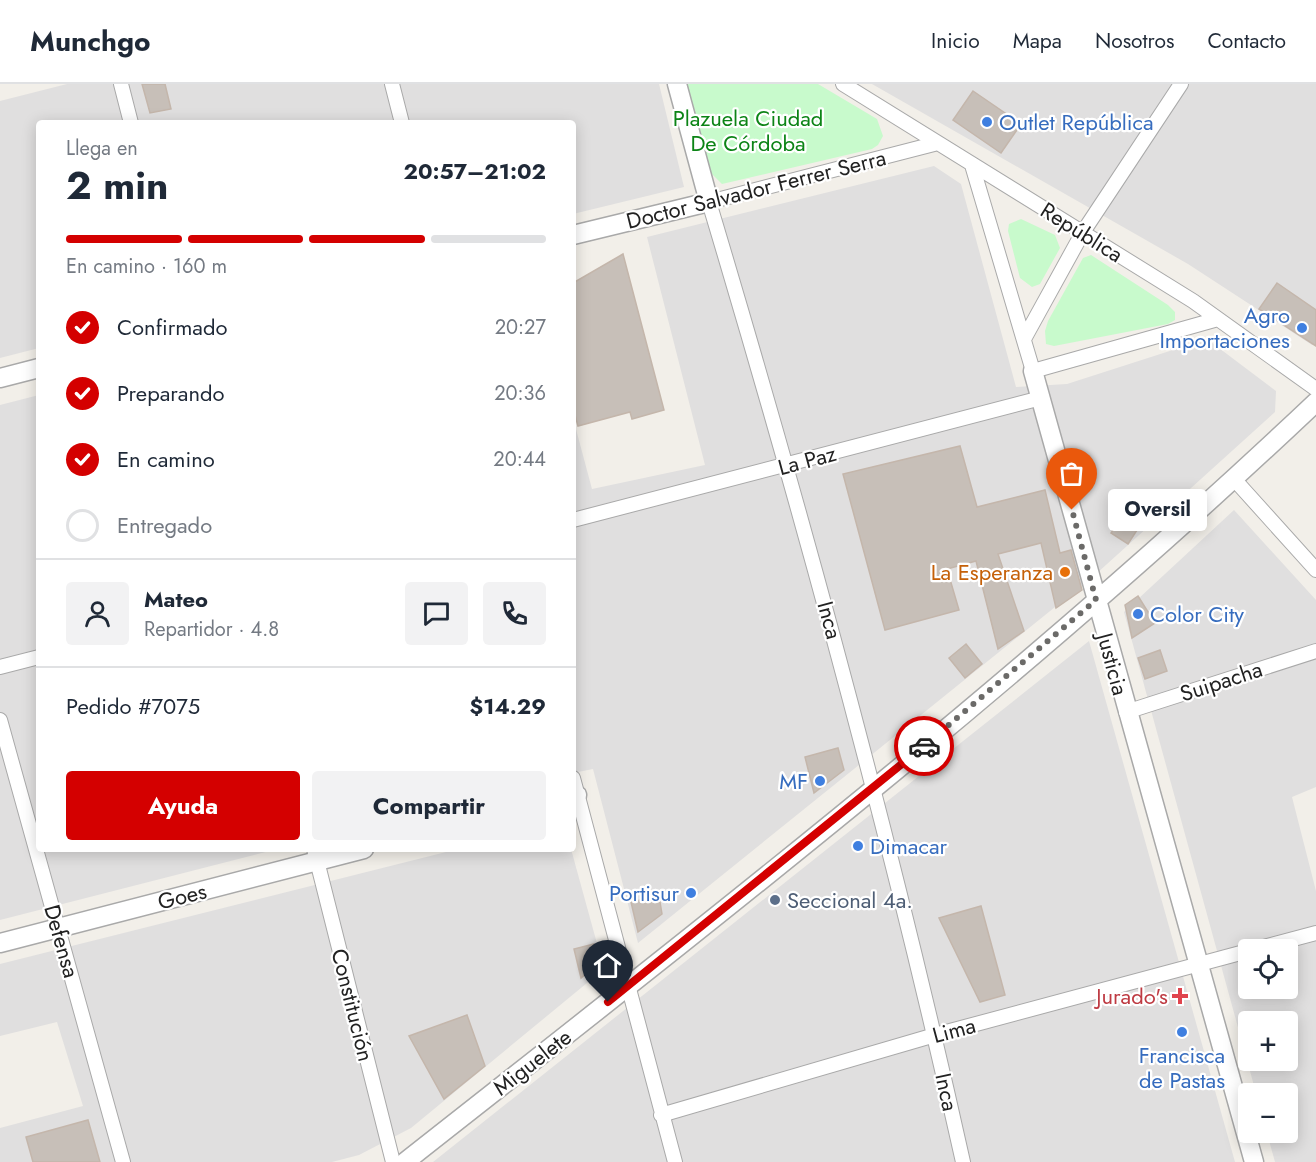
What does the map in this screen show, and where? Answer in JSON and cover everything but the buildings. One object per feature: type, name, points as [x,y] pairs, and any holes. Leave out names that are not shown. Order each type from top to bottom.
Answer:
[{"type":"street","points":[[121,84],[130,120]]},
{"type":"street","points":[[392,84],[401,120]]},
{"type":"street","name":"Inca","points":[[677,84],[709,201],[788,465],[875,787],[963,1162]]},
{"type":"street","name":"República","points":[[843,84],[1083,232],[1218,319],[1316,389]]},
{"type":"street","points":[[1024,339],[1083,232],[1181,84]]},
{"type":"street","name":"Doctor Salvador Ferrer Serra","points":[[576,234],[939,143]]},
{"type":"street","name":"Justicia","points":[[972,165],[1041,398],[1126,712],[1200,963],[1254,1162]]},
{"type":"street","points":[[1033,371],[1218,319]]},
{"type":"street","points":[[0,378],[36,369]]},
{"type":"street","name":"La Paz","points":[[576,519],[1041,398]]},
{"type":"street","name":"Miguelete","points":[[405,1162],[875,787],[1096,600],[1234,479],[1316,402]]},
{"type":"street","points":[[1234,479],[1316,570]]},
{"type":"street","name":"Suipacha","points":[[1126,712],[1316,651]]},
{"type":"street","points":[[0,667],[36,658]]},
{"type":"street","name":"Defensa","points":[[0,720],[36,847]]},
{"type":"street","points":[[576,797],[675,1162]]},
{"type":"street","name":"Defensa","points":[[37,852],[123,1162]]},
{"type":"street","name":"Goes","points":[[0,943],[315,855],[340,852]]},
{"type":"street","name":"Constitución","points":[[315,855],[393,1162]]},
{"type":"street","name":"Lima","points":[[1293,939],[1316,933]]},
{"type":"street","name":"Lima","points":[[661,1115],[935,1035],[1238,953]]},
{"type":"shaded area","points":[[67,84],[659,84],[684,187],[576,213],[576,120],[36,120],[36,349],[0,358],[0,101]]},
{"type":"shaded area","points":[[872,84],[1316,84],[1316,345],[1312,345],[1188,264]]},
{"type":"shaded area","points":[[934,166],[961,184],[1016,387],[1067,384],[1207,339],[1276,391],[1275,412],[1096,574],[638,943],[593,769],[576,772],[576,429],[592,489],[705,465],[647,237]]},
{"type":"shaded area","points":[[36,396],[36,852],[265,852],[0,920],[0,405]]},
{"type":"shaded area","points":[[1234,510],[1316,600],[1316,787],[1292,797],[1316,891],[1316,1162],[1275,1162],[1270,1143],[1298,1143],[1298,1083],[1253,1083],[1250,1071],[1298,1071],[1298,1011],[1238,1011],[1238,1027],[1124,612]]},
{"type":"shaded area","points":[[1089,641],[1235,1162],[433,1162]]},
{"type":"shaded area","points":[[446,852],[572,852],[604,969],[411,1128],[359,1155],[332,1162],[0,1162],[0,1128],[83,1106],[57,1022],[0,1036],[0,964]]},
{"type":"green space","name":"Plazuela Ciudad De Córdoba","points":[[686,84],[818,84],[877,119],[883,136],[878,145],[872,149],[722,184],[711,173]]},
{"type":"green space","points":[[1021,219],[1055,235],[1060,248],[1040,284],[1032,287],[1020,278],[1008,231],[1009,224]]},
{"type":"green space","points":[[1091,255],[1168,305],[1175,312],[1175,320],[1168,324],[1054,346],[1046,344],[1045,331],[1048,321],[1083,258]]},
{"type":"way so far","points":[[924,746],[1096,600],[1072,510]]},
{"type":"place","name":"Outlet República","points":[[987,122]]},
{"type":"place","name":"Agro Importaciones","points":[[1302,328]]},
{"type":"place","name":"Oversil","points":[[1072,510]]},
{"type":"place","name":"La Esperanza","points":[[1065,572]]},
{"type":"place","name":"Color City","points":[[1138,614]]},
{"type":"place","name":"MF","points":[[820,781]]},
{"type":"place","name":"Dimacar","points":[[858,846]]},
{"type":"place","name":"Portisur","points":[[691,893]]},
{"type":"place","name":"Seccional 4a.","points":[[775,900]]},
{"type":"place","name":"Jurado's","points":[[1180,996]]},
{"type":"place","name":"Francisca de Pastas","points":[[1182,1032]]},
{"type":"route","points":[[608,1002],[924,746]]}]
